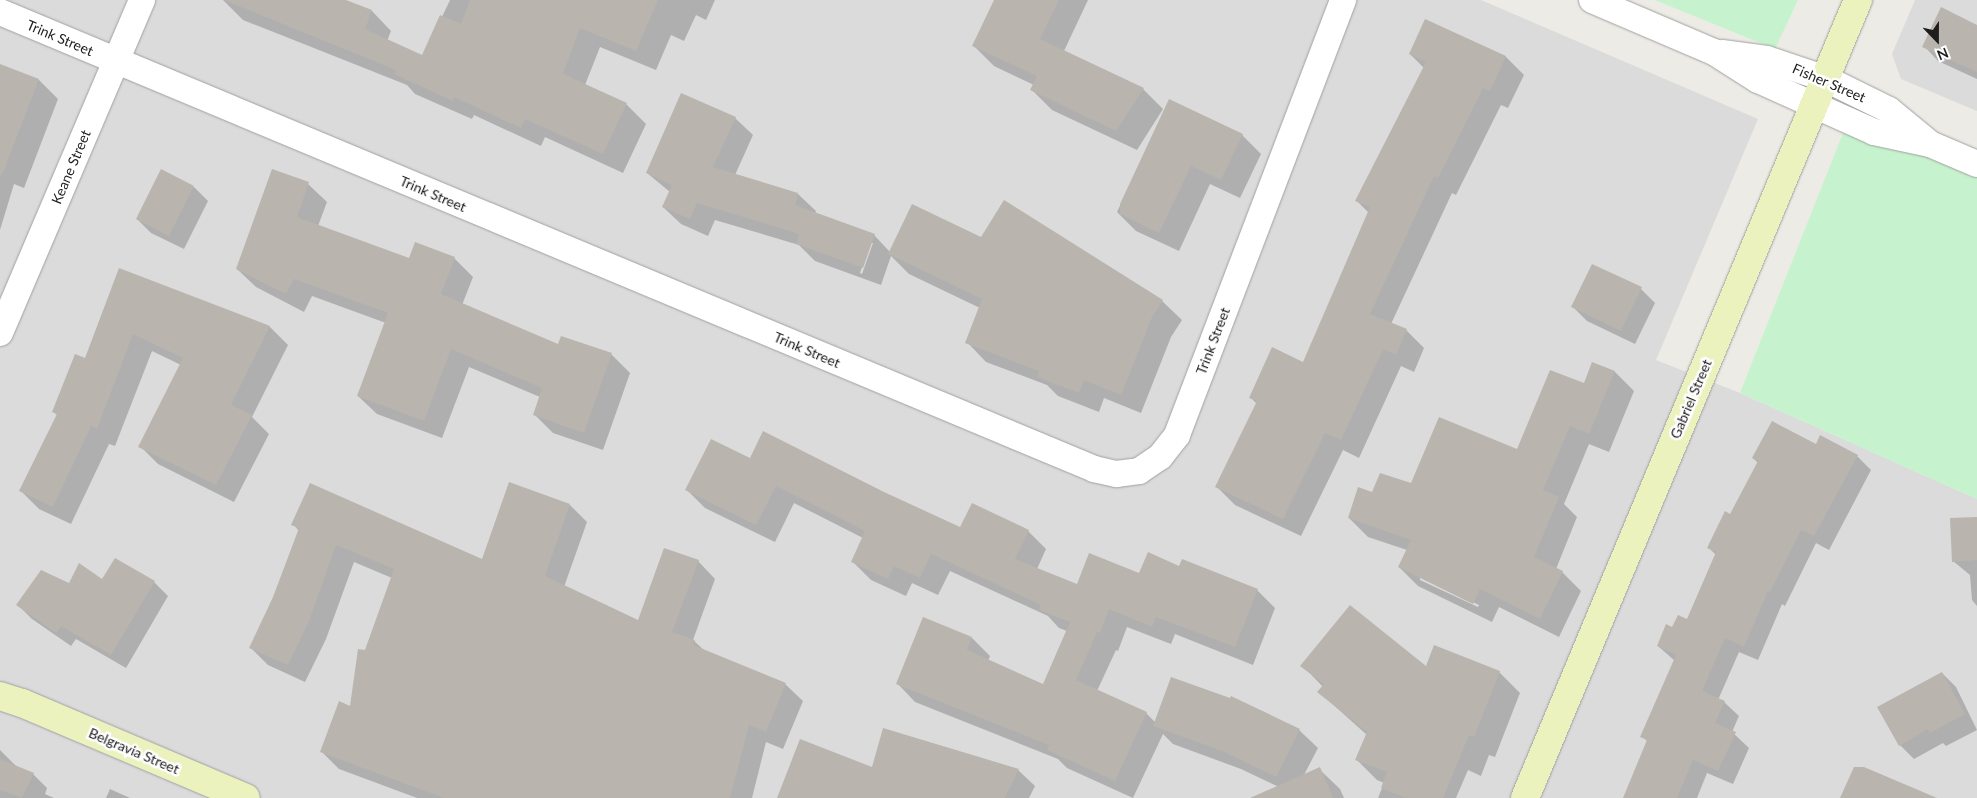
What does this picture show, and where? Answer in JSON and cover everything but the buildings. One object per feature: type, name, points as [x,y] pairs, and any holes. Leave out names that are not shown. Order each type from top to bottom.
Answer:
[{"type":"street","name":"Keane Street","points":[[0,333],[142,0]]},
{"type":"street","name":"Trink Street","points":[[0,12],[1085,465],[1116,474],[1139,471],[1160,457],[1177,434],[1343,0]]},
{"type":"street","name":"Fisher Street","points":[[1592,0],[1714,52],[1758,80],[1874,132],[1930,144],[1977,164]]},
{"type":"street","name":"Gabriel Street","points":[[1524,798],[1858,0]]},
{"type":"street","name":"Fisher Street","points":[[1714,52],[1767,59],[1826,79],[1889,110],[1930,144]]},
{"type":"street","name":"Belgravia Street","points":[[0,687],[11,700],[246,798]]},
{"type":"shaded area","points":[[0,0],[1481,0],[1758,119],[1656,360],[1740,393],[1977,499],[1977,798],[0,798]]},
{"type":"shaded area","points":[[1915,0],[1977,0],[1977,111],[1901,79],[1892,54]]},
{"type":"green space","points":[[1655,0],[1798,0],[1775,49]]},
{"type":"green space","points":[[1847,123],[1977,177],[1977,499],[1740,393]]}]
